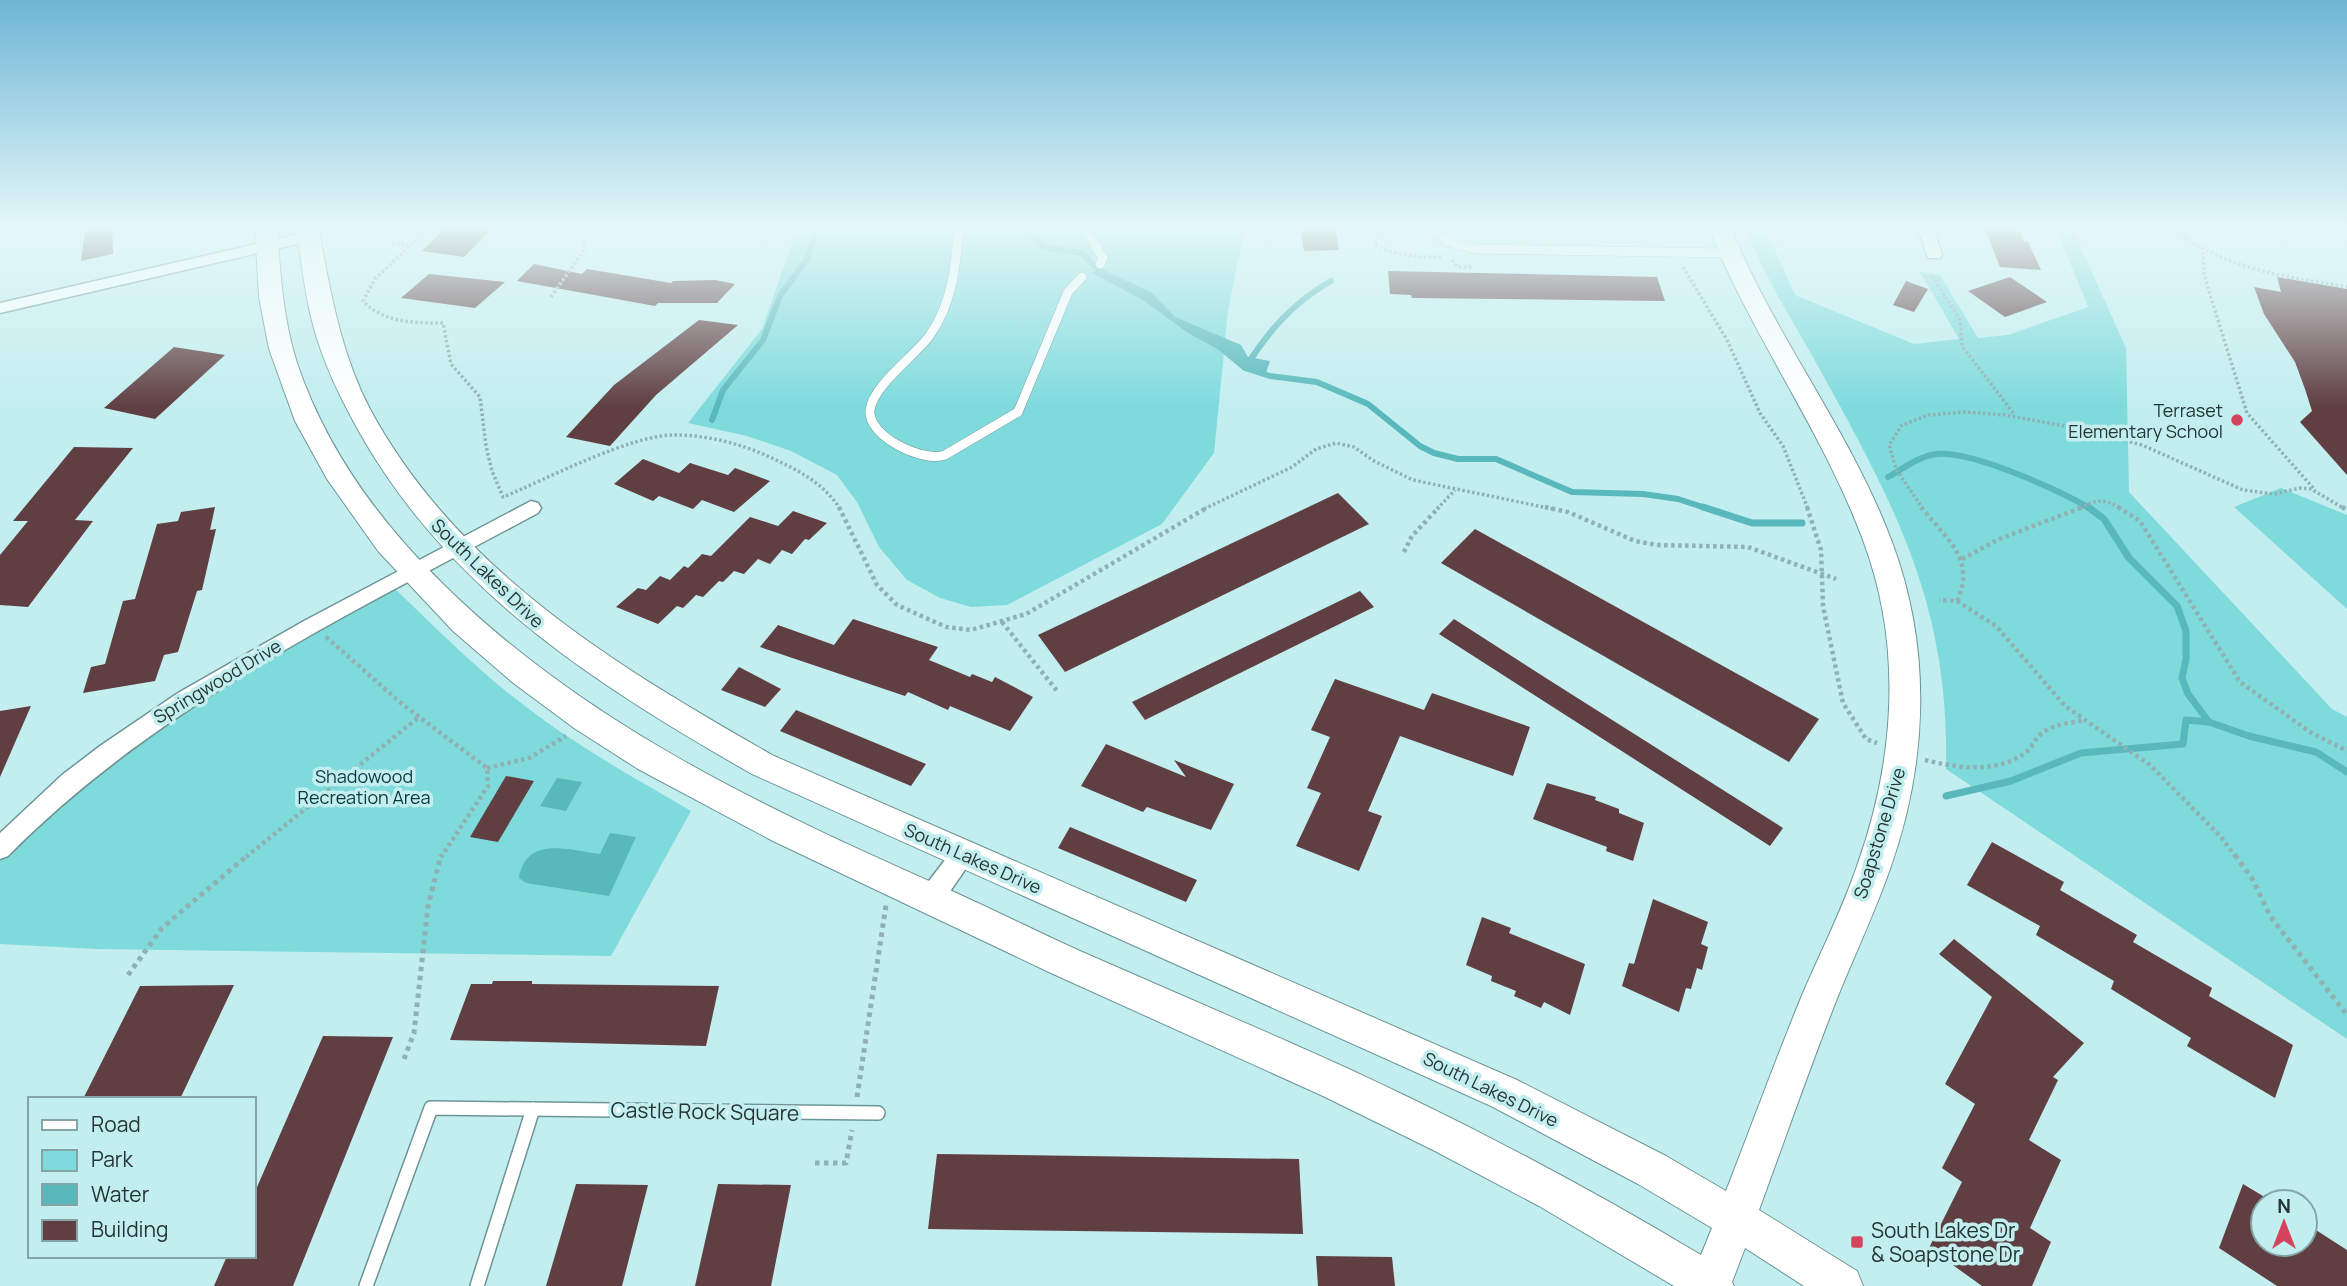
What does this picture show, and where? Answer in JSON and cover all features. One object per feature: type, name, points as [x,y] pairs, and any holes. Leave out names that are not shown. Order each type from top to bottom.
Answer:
[{"type":"main road","points":[[271,286],[274,316],[295,392],[338,476],[365,517],[444,607],[552,698],[618,743],[757,820],[1453,1136],[1582,1206],[1711,1286]]},
{"type":"main road","name":"South Lakes Drive","points":[[315,286],[320,317],[335,363],[359,416],[399,477],[428,515],[458,547],[509,597],[561,640],[696,728],[763,765],[1504,1093],[1651,1170],[1736,1219],[1842,1286]]},
{"type":"main road","name":"Soapstone Drive","points":[[1711,1286],[1814,1010],[1874,865],[1898,775],[1908,708],[1899,622],[1877,538],[1857,492],[1749,286]]},
{"type":"street","points":[[0,308],[82,286]]},
{"type":"street","name":"Springwood Drive","points":[[0,849],[84,771],[163,712],[217,678],[412,570],[531,508]]},
{"type":"street","points":[[931,898],[962,855]]},
{"type":"lane","points":[[949,286],[943,310],[932,333],[886,380],[875,395],[870,410],[872,423],[881,435],[900,447],[925,457],[938,458],[952,452],[970,438],[1009,421],[1018,412],[1068,292],[1074,286]]},
{"type":"lane","name":"Castle Rock Square","points":[[366,1286],[431,1108],[878,1113]]},
{"type":"lane","points":[[477,1286],[533,1109]]},
{"type":"path","points":[[371,286],[363,301],[368,308],[403,320],[443,323],[451,364],[480,397],[486,446],[492,471],[503,497],[638,441],[672,435],[705,437],[752,448],[794,469],[831,494],[847,520],[877,585],[897,605],[946,627],[971,630],[1026,614],[1200,511],[1292,467],[1326,444],[1354,447],[1394,472],[1413,480],[1568,512],[1635,541],[1657,545],[1748,547],[1836,579]]},
{"type":"path","points":[[551,297],[559,286]]},
{"type":"path","points":[[1694,286],[1727,340],[1760,413],[1783,446],[1821,550],[1821,574]]},
{"type":"path","points":[[1938,286],[1960,320],[1962,346],[1971,360],[2000,391],[2014,415]]},
{"type":"path","points":[[2207,286],[2247,413],[2316,490],[2347,510]]},
{"type":"path","points":[[1957,601],[1965,585],[1967,573],[1962,559],[1903,483],[1889,460],[1889,445],[1894,434],[1907,421],[1922,415],[1975,412],[2014,415],[2143,445],[2237,489],[2283,494],[2301,487],[2316,490]]},
{"type":"path","points":[[1404,552],[1412,536],[1455,490]]},
{"type":"path","points":[[1962,559],[1999,538],[2080,509],[2090,502],[2108,500],[2140,521],[2240,682],[2310,732],[2347,751]]},
{"type":"path","points":[[1939,600],[1957,601],[1996,626],[2065,706],[2150,765],[2221,837],[2253,880],[2270,916],[2347,1015]]},
{"type":"path","points":[[1002,622],[1057,691]]},
{"type":"path","points":[[324,635],[419,717],[487,768],[548,751],[567,735]]},
{"type":"path","points":[[128,975],[162,928],[318,796],[419,717]]},
{"type":"path","points":[[404,1059],[416,1014],[417,982],[428,906],[442,852],[488,786],[487,768]]},
{"type":"path","points":[[862,1063],[886,901]]},
{"type":"green space","points":[[777,286],[1233,286],[1228,311],[1214,453],[1162,524],[1007,605],[971,607],[940,598],[907,580],[879,547],[857,502],[837,475],[791,451],[747,436],[688,423],[762,329]]},
{"type":"green space","points":[[1773,286],[1791,286],[1795,295],[1914,344],[1959,339],[1928,286],[1947,286],[1978,338],[2008,335],[2088,307],[2079,286],[2098,286],[2126,348],[2129,492],[2332,709],[2347,717],[2347,1039],[1946,769],[1945,709],[1938,654],[1927,603],[1911,554],[1891,507]]},
{"type":"green space","points":[[2281,488],[2347,515],[2347,609],[2234,507]]},
{"type":"green space","name":"Shadowood Recreation Area","points":[[390,584],[463,654],[521,703],[596,755],[691,811],[611,956],[97,949],[0,944],[0,849],[84,771]]},
{"type":"water","points":[[1117,286],[1137,286],[1152,293],[1175,317],[1241,345],[1248,357],[1270,361],[1266,373],[1188,333],[1143,300]]},
{"type":"water","points":[[557,778],[582,782],[566,811],[540,806]]},
{"type":"water","points":[[610,833],[636,837],[609,896],[526,883],[519,878],[523,864],[540,850],[563,848],[600,854]]},
{"type":"building","points":[[415,286],[500,286],[475,308],[401,298]]},
{"type":"building","points":[[545,286],[733,286],[717,303],[658,303],[655,306]]},
{"type":"building","points":[[1389,286],[1660,286],[1665,301],[1412,298],[1411,295],[1390,294]]},
{"type":"building","points":[[1903,286],[1928,289],[1914,312],[1893,305]]},
{"type":"building","points":[[1983,286],[2023,286],[2047,302],[2005,317],[1968,291]]},
{"type":"building","points":[[2279,286],[2330,286],[2347,289],[2347,475],[2300,422],[2312,411],[2305,389],[2295,362],[2264,314],[2254,287],[2281,292]]},
{"type":"building","points":[[699,320],[738,325],[656,395],[610,446],[566,437],[614,385]]},
{"type":"building","points":[[174,347],[225,355],[155,419],[104,408]]},
{"type":"building","points":[[74,447],[133,448],[75,520],[93,521],[28,607],[0,605],[0,555],[28,521],[13,521]]},
{"type":"building","points":[[643,459],[679,473],[690,463],[728,475],[735,468],[770,481],[734,512],[702,500],[693,509],[659,496],[653,501],[614,484]]},
{"type":"building","points":[[1338,493],[1369,524],[1065,672],[1038,635]]},
{"type":"building","points":[[215,507],[210,530],[216,529],[202,590],[197,591],[178,652],[164,655],[155,681],[83,693],[91,667],[105,664],[123,601],[135,599],[157,524],[178,521],[181,512]]},
{"type":"building","points":[[793,511],[827,523],[809,540],[805,539],[792,554],[782,550],[770,564],[758,559],[744,574],[734,571],[703,597],[696,595],[683,608],[677,606],[658,624],[616,607],[638,588],[646,590],[660,576],[670,580],[702,554],[711,556],[750,517],[778,526]]},
{"type":"building","points":[[1475,529],[1819,719],[1789,762],[1441,563]]},
{"type":"building","points":[[1360,591],[1374,607],[1145,720],[1132,702]]},
{"type":"building","points":[[853,619],[938,647],[929,660],[970,677],[972,674],[992,682],[995,677],[1033,697],[1010,731],[950,706],[948,710],[908,692],[905,696],[760,647],[778,625],[834,645]]},
{"type":"building","points":[[1454,619],[1783,828],[1770,846],[1439,634]]},
{"type":"building","points":[[739,667],[781,689],[765,707],[721,690]]},
{"type":"building","points":[[1335,679],[1424,710],[1432,693],[1530,727],[1513,776],[1400,736],[1368,811],[1382,816],[1359,871],[1296,846],[1321,793],[1307,788],[1330,737],[1311,730]]},
{"type":"building","points":[[31,706],[0,777],[0,711]]},
{"type":"building","points":[[796,710],[926,764],[911,786],[780,731]]},
{"type":"building","points":[[1106,744],[1186,777],[1174,760],[1234,784],[1211,830],[1147,807],[1143,812],[1081,786]]},
{"type":"building","points":[[506,776],[534,781],[498,842],[470,837]]},
{"type":"building","points":[[1547,783],[1596,797],[1595,800],[1619,809],[1619,813],[1644,823],[1633,861],[1606,851],[1607,847],[1533,819]]},
{"type":"building","points":[[1070,827],[1197,880],[1186,902],[1058,848]]},
{"type":"building","points":[[1992,842],[2064,882],[2060,890],[2137,935],[2133,942],[2212,988],[2209,996],[2293,1045],[2275,1098],[2187,1046],[2191,1038],[2111,989],[2114,981],[2036,935],[2040,926],[1967,885]]},
{"type":"building","points":[[1653,899],[1708,922],[1701,944],[1708,947],[1702,970],[1697,968],[1691,989],[1686,988],[1679,1012],[1622,986],[1629,963],[1634,964]]},
{"type":"building","points":[[1482,917],[1511,928],[1509,933],[1585,964],[1570,1015],[1544,1002],[1541,1008],[1514,996],[1516,991],[1491,981],[1492,976],[1466,965]]},
{"type":"building","points":[[1954,939],[2084,1043],[2053,1077],[2058,1080],[2029,1140],[2061,1160],[2030,1228],[2051,1242],[2032,1286],[1982,1286],[1929,1248],[1962,1182],[1942,1168],[1975,1104],[1945,1084],[1992,997],[1939,954]]},
{"type":"building","points":[[493,981],[532,981],[532,984],[719,986],[706,1046],[450,1040],[471,984],[492,984]]},
{"type":"building","points":[[234,985],[181,1097],[84,1097],[140,986]]},
{"type":"building","points":[[323,1036],[393,1037],[293,1286],[214,1286],[226,1258],[256,1258],[256,1189]]},
{"type":"building","points":[[937,1154],[1299,1159],[1303,1234],[928,1229]]},
{"type":"building","points":[[576,1184],[648,1185],[622,1286],[546,1286]]},
{"type":"building","points":[[718,1184],[791,1185],[771,1286],[695,1286]]},
{"type":"building","points":[[2243,1184],[2250,1188],[2249,1258],[2319,1258],[2319,1232],[2347,1250],[2347,1286],[2277,1286],[2219,1248]]},
{"type":"building","points":[[1316,1256],[1392,1257],[1395,1286],[1318,1286]]},
{"type":"waterway","points":[[712,420],[723,390],[763,340],[780,296],[787,286]]},
{"type":"waterway","points":[[1247,365],[1284,317],[1323,286]]},
{"type":"waterway","points":[[1221,348],[1245,368],[1270,376],[1317,382],[1368,404],[1420,446],[1434,453],[1458,459],[1496,459],[1572,492],[1643,494],[1678,499],[1709,509]]},
{"type":"waterway","points":[[1888,477],[1924,457],[1953,455],[2016,473],[2090,508]]},
{"type":"waterway","points":[[1703,507],[1752,523],[1802,523]]},
{"type":"waterway","points":[[2090,508],[2104,519],[2129,558],[2177,606],[2186,631],[2186,659],[2182,678],[2188,694],[2209,722]]},
{"type":"waterway","points":[[1946,796],[2011,781],[2081,753],[2183,744],[2186,720],[2209,722]]},
{"type":"waterway","points":[[2209,722],[2249,736],[2316,752],[2347,772]]},
{"type":"place","name":"Terraset Elementary School","points":[[2237,420]]},
{"type":"place","name":"South Lakes Dr & Soapstone Dr","points":[[1857,1242]]}]
